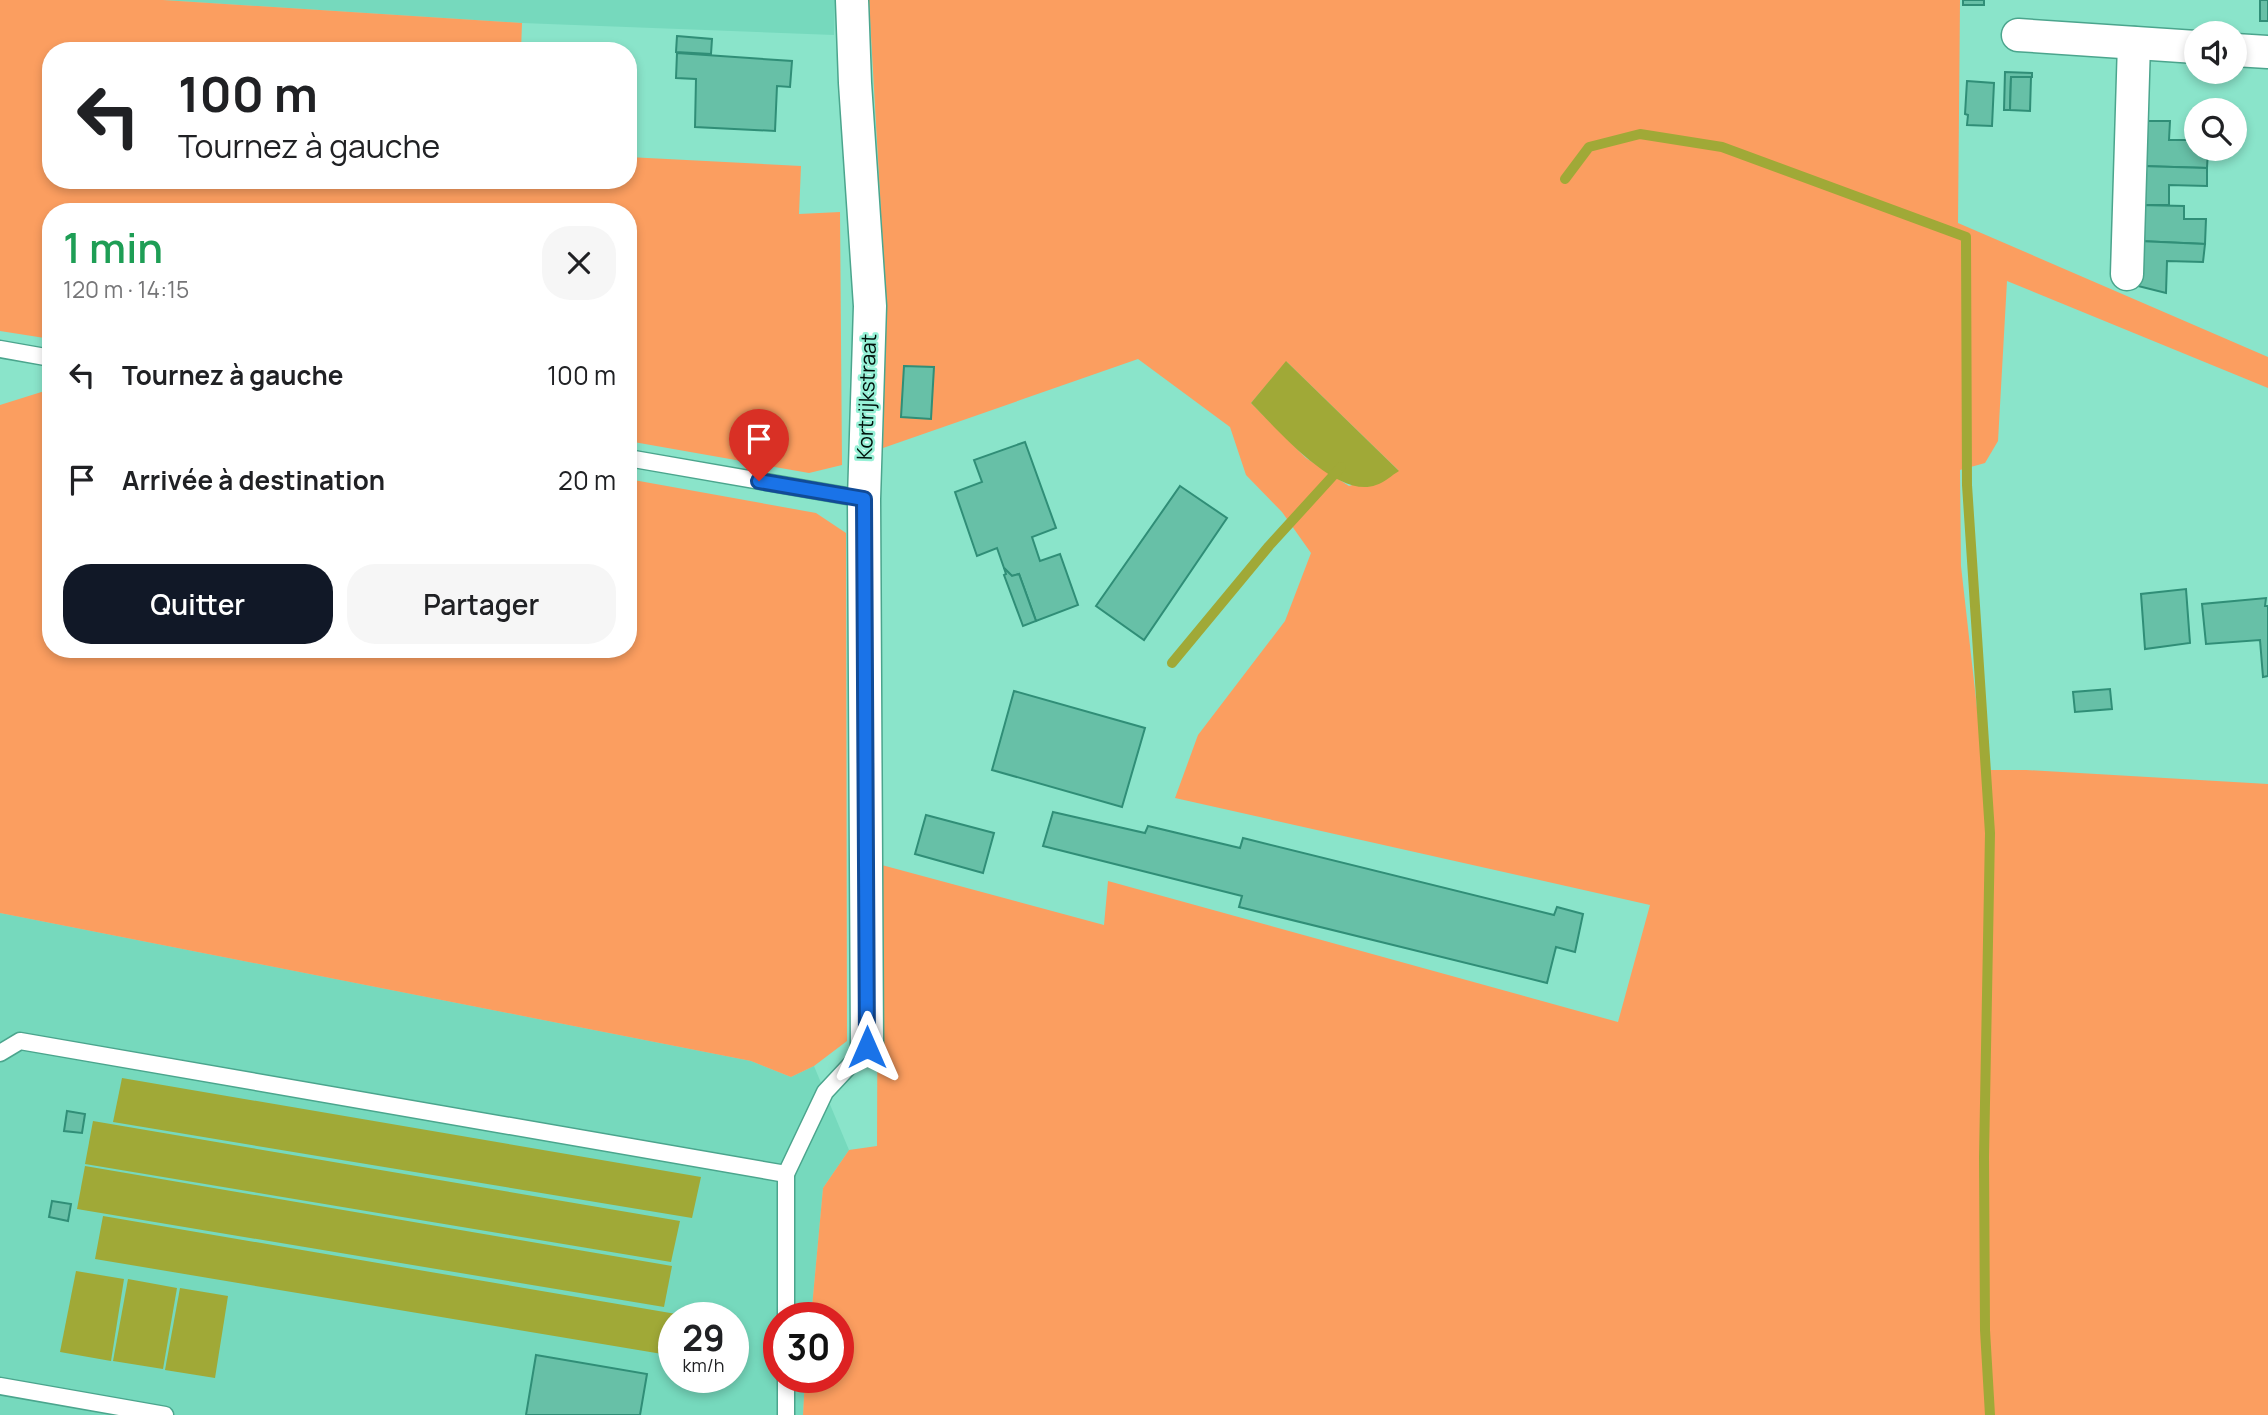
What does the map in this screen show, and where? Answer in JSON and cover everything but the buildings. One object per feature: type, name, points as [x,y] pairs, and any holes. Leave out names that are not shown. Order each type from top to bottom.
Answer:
[{"type":"street","name":"Kortrijkstraat","points":[[852,0],[870,306],[864,499],[867,1047]]},
{"type":"street","points":[[2018,35],[2184,46]]},
{"type":"street","points":[[2127,274],[2134,43]]},
{"type":"street","points":[[2247,51],[2268,52]]},
{"type":"lane","points":[[0,349],[42,356]]},
{"type":"lane","points":[[637,460],[864,499]]},
{"type":"lane","points":[[0,1054],[20,1041],[786,1174]]},
{"type":"lane","points":[[786,1302],[786,1174],[825,1092],[867,1047]]},
{"type":"lane","points":[[0,1386],[165,1415]]},
{"type":"lane","points":[[786,1393],[786,1415]]},
{"type":"shaded area","points":[[0,0],[163,0],[522,23],[521,42],[42,42],[42,189],[637,189],[637,157],[801,166],[799,214],[840,212],[842,465],[809,473],[637,443],[637,203],[42,203],[42,338],[0,331]]},
{"type":"shaded area","points":[[163,0],[835,0],[834,35],[522,23]]},
{"type":"shaded area","points":[[869,0],[1960,0],[1958,223],[2268,357],[2268,388],[2007,281],[1998,441],[1985,463],[1960,470],[1961,566],[1984,770],[2268,784],[2268,1415],[803,1415],[804,1393],[854,1393],[854,1302],[812,1302],[823,1188],[849,1150],[877,1146],[878,864],[1104,925],[1108,881],[1618,1022],[1650,905],[1175,798],[1198,735],[1285,621],[1311,553],[1282,512],[1246,475],[1230,427],[1138,359],[883,448],[886,301]],"holes":[[[1287,362],[1398,470],[1349,486],[1306,458],[1251,403]]]},
{"type":"shaded area","points":[[1286,361],[1399,471],[1379,484],[1360,487],[1326,472],[1291,444],[1251,403]]},
{"type":"shaded area","points":[[42,392],[42,658],[637,658],[637,481],[816,513],[846,533],[847,1041],[814,1066],[791,1077],[751,1061],[0,913],[0,405]]},
{"type":"shaded area","points":[[0,913],[751,1061],[791,1077],[814,1066],[849,1150],[823,1188],[812,1302],[763,1302],[763,1393],[804,1393],[803,1415],[0,1415]]},
{"type":"shaded area","points":[[122,1078],[701,1177],[692,1218],[113,1122]]},
{"type":"shaded area","points":[[93,1121],[680,1221],[671,1262],[85,1164]]},
{"type":"shaded area","points":[[85,1166],[672,1266],[665,1302],[658,1302],[658,1306],[77,1209]]},
{"type":"shaded area","points":[[103,1216],[658,1311],[658,1353],[95,1259]]},
{"type":"shaded area","points":[[76,1271],[124,1279],[111,1361],[60,1352]]},
{"type":"shaded area","points":[[128,1279],[177,1288],[163,1369],[113,1361]]},
{"type":"shaded area","points":[[180,1288],[228,1296],[215,1378],[165,1370]]},
{"type":"waterway","points":[[1565,179],[1589,147],[1640,134],[1722,147],[1966,237],[1967,485],[1990,833],[1984,1157],[1985,1330],[1990,1415]]},
{"type":"waterway","points":[[1172,663],[1269,546],[1341,467]]},
{"type":"route","points":[[759,481],[864,499],[867,1047]]}]
